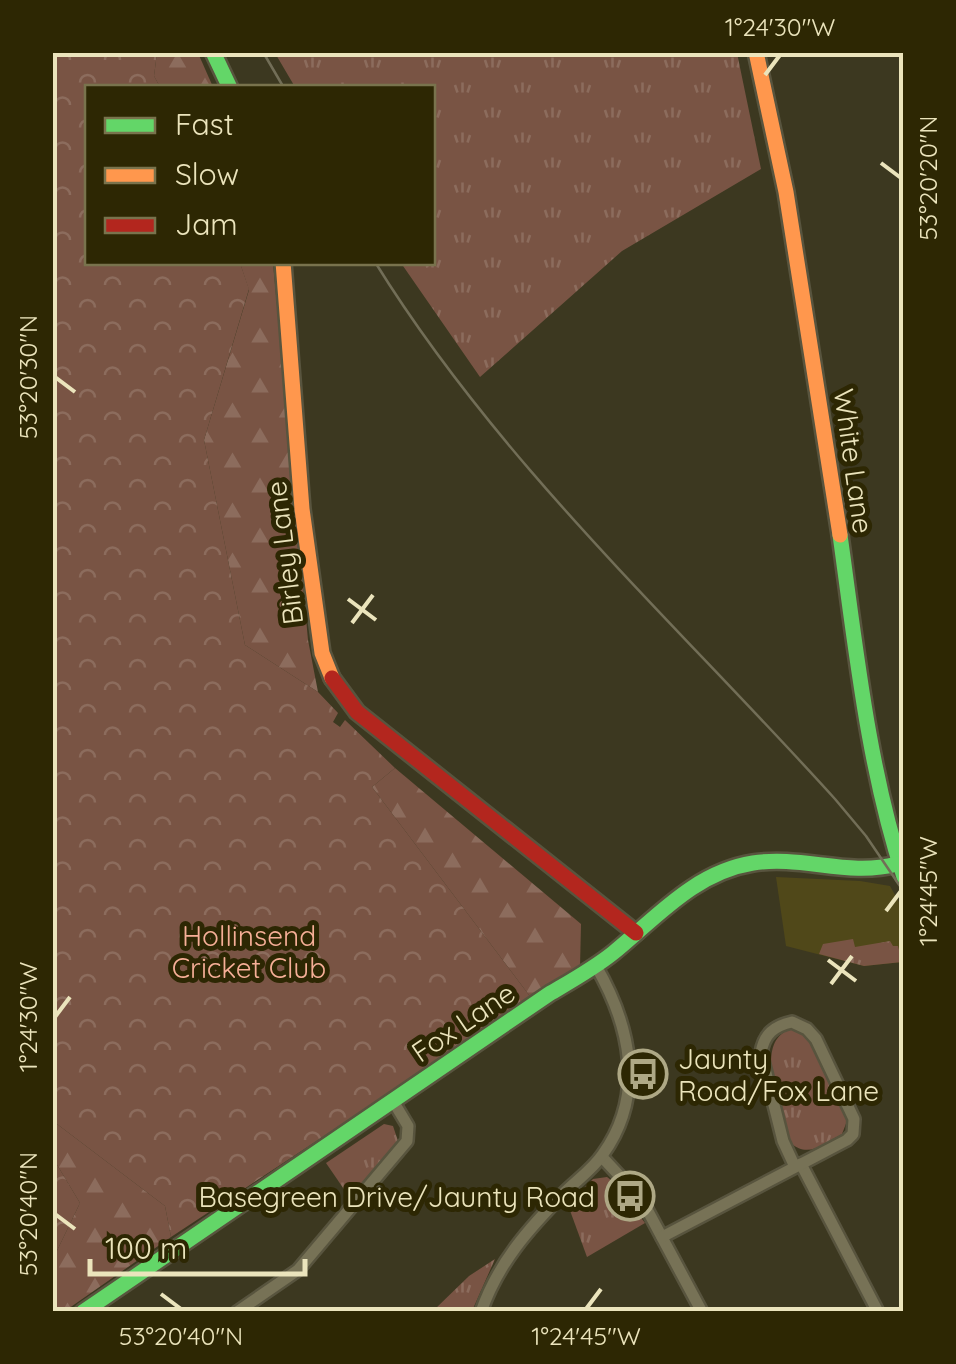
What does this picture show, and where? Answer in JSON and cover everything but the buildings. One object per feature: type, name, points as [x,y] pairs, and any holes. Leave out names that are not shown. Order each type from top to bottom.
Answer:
[{"type":"street","points":[[213,52],[229,85]]},
{"type":"street","name":"White Lane","points":[[756,52],[786,192],[830,460],[857,658],[900,870]]},
{"type":"street","name":"Birley Lane","points":[[283,265],[302,509],[322,654],[333,681],[358,712],[636,933]]},
{"type":"street","name":"Fox Lane","points":[[82,1312],[596,966],[661,909],[712,878],[750,863],[900,870]]},
{"type":"street","points":[[481,1312],[496,1276],[526,1233],[602,1156],[616,1132],[631,1084],[624,1026],[596,966]]},
{"type":"street","points":[[662,1237],[798,1166],[846,1140],[854,1126],[816,1038],[792,1022],[773,1028],[762,1044],[783,1141],[798,1166],[878,1312]]},
{"type":"street","points":[[237,1312],[285,1280],[309,1258],[407,1141],[408,1126],[392,1101]]},
{"type":"street","points":[[602,1156],[642,1200],[702,1312]]},
{"type":"shaded area","points":[[776,877],[890,886],[903,909],[903,962],[864,966],[786,946]]},
{"type":"green space","name":"Hollinsend Cricket Club","points":[[52,53],[157,53],[154,76],[159,85],[85,85],[85,265],[241,265],[249,289],[204,440],[245,645],[318,692],[338,713],[333,722],[340,727],[345,720],[395,768],[372,787],[532,999],[171,1237],[165,1206],[53,1121]]},
{"type":"green space","points":[[157,53],[198,53],[212,85],[159,85],[154,76]]},
{"type":"green space","points":[[275,53],[737,53],[761,169],[622,251],[480,377],[402,265],[435,265],[435,85],[294,85]]},
{"type":"green space","points":[[241,265],[273,265],[308,640],[318,692],[245,645],[204,440],[249,290]]},
{"type":"green space","points":[[395,768],[581,924],[580,967],[532,999],[372,787]]},
{"type":"green space","points":[[853,939],[855,947],[890,941],[898,946],[902,962],[864,966],[819,954],[823,944]]},
{"type":"green space","points":[[794,1028],[810,1040],[847,1121],[842,1134],[810,1150],[791,1143],[773,1078],[773,1046],[781,1035]]},
{"type":"green space","points":[[53,1121],[165,1206],[171,1237],[65,1311],[53,1311],[53,1259],[80,1203],[53,1158]]},
{"type":"green space","points":[[384,1124],[393,1126],[398,1141],[350,1198],[326,1163]]},
{"type":"green space","points":[[53,1158],[80,1203],[53,1259]]},
{"type":"green space","points":[[607,1177],[645,1223],[587,1257],[568,1205],[593,1179]]},
{"type":"green space","points":[[495,1259],[472,1311],[433,1311],[469,1276]]},
{"type":"tram line","points":[[263,52],[282,85]]},
{"type":"tram line","points":[[377,265],[477,407],[534,475],[835,799],[904,892]]},
{"type":"traffic: fast","points":[[213,52],[229,85]]},
{"type":"traffic: fast","points":[[840,535],[872,751],[904,877]]},
{"type":"traffic: fast","points":[[83,1312],[598,964],[677,898],[713,876],[771,861],[861,868],[897,864]]},
{"type":"traffic: slow","points":[[756,52],[786,192],[840,535]]},
{"type":"traffic: slow","points":[[283,265],[302,509],[322,653],[332,678]]},
{"type":"traffic: jam","points":[[332,678],[357,712],[636,933]]},
{"type":"place","name":"Jaunty Road/Fox Lane","points":[[643,1074]]},
{"type":"place","name":"Basegreen Drive/Jaunty Road","points":[[630,1196]]}]
